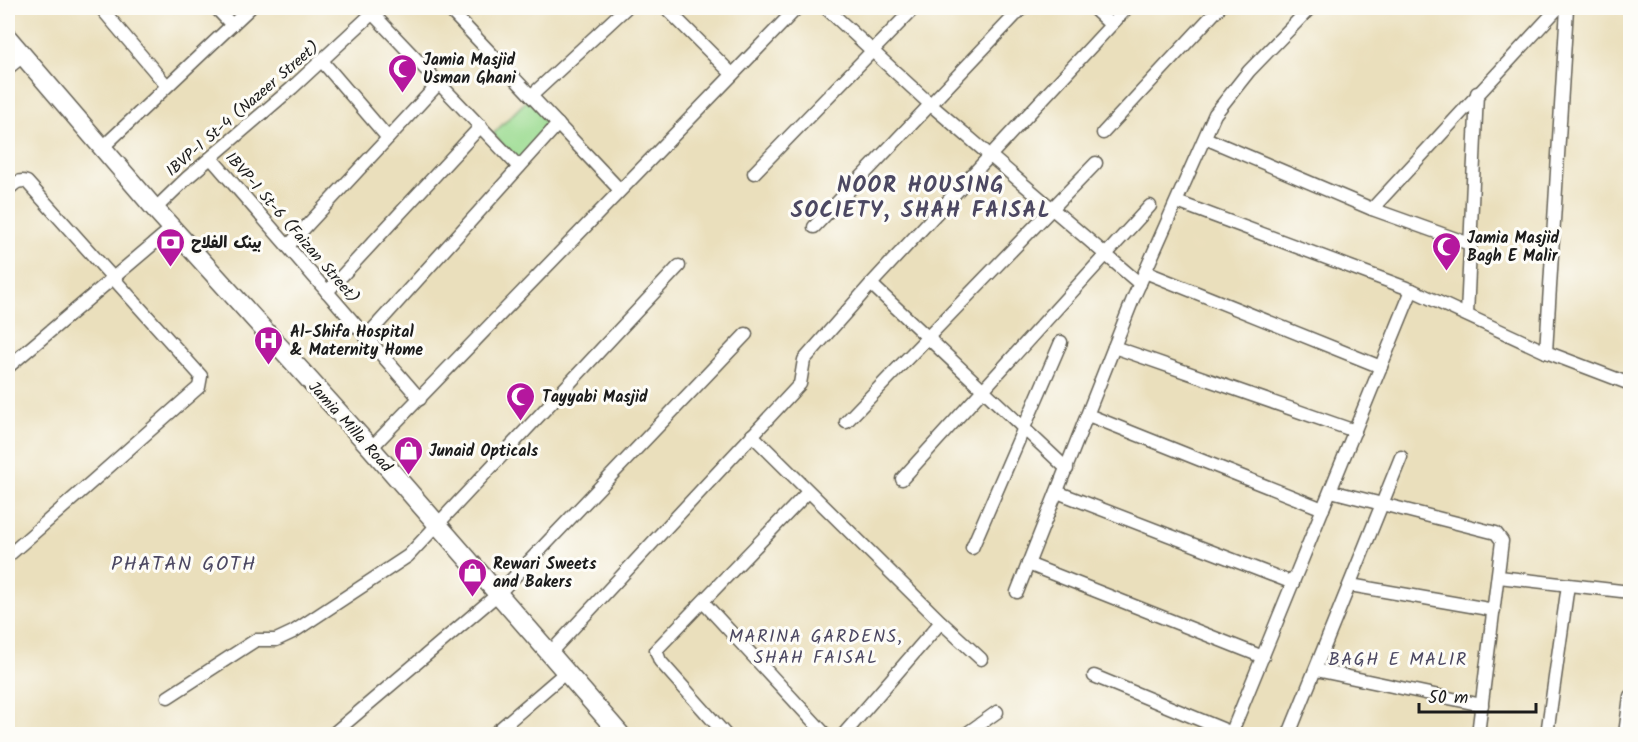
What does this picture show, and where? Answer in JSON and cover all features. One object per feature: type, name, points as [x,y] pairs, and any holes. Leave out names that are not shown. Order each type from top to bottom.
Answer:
[{"type":"main road","name":"Jamia Milla Road","points":[[8,38],[155,209],[371,448],[620,735]]},
{"type":"street","points":[[101,8],[167,90]]},
{"type":"street","points":[[216,8],[232,25]]},
{"type":"street","points":[[167,90],[250,8]]},
{"type":"street","points":[[103,147],[259,8]]},
{"type":"street","points":[[531,96],[626,8]]},
{"type":"street","points":[[666,8],[732,74]]},
{"type":"street","points":[[371,448],[619,189],[797,8]]},
{"type":"street","points":[[826,8],[932,105],[1140,284]]},
{"type":"street","points":[[754,173],[914,8]]},
{"type":"street","points":[[814,227],[1022,8]]},
{"type":"street","points":[[1093,8],[1111,25]]},
{"type":"street","points":[[549,654],[800,384],[804,360],[871,284],[1127,8]]},
{"type":"street","points":[[1103,133],[1220,8]]},
{"type":"street","points":[[1017,592],[1140,284],[1215,114],[1249,70],[1310,8]]},
{"type":"street","points":[[1372,209],[1558,8]]},
{"type":"street","points":[[1546,352],[1567,8]]},
{"type":"street","points":[[375,10],[519,167]]},
{"type":"street","name":"IBVP-1 St-4 (Nazeer Street)","points":[[155,209],[375,10]]},
{"type":"street","points":[[455,10],[531,96],[619,189]]},
{"type":"street","points":[[8,68],[23,56]]},
{"type":"street","points":[[322,60],[388,138]]},
{"type":"street","points":[[288,246],[440,82]]},
{"type":"street","points":[[1467,315],[1477,93]]},
{"type":"street","points":[[366,337],[558,124]]},
{"type":"street","points":[[366,337],[558,124]]},
{"type":"street","points":[[327,292],[481,126]]},
{"type":"street","points":[[1205,138],[1372,209],[1470,244]]},
{"type":"street","name":"IBVP-1 St-6 (Faizan Street)","points":[[211,158],[420,399]]},
{"type":"street","points":[[846,422],[1096,163]]},
{"type":"street","points":[[8,190],[15,183],[27,182],[201,376],[202,382],[8,556]]},
{"type":"street","points":[[1177,202],[1412,290],[1546,352],[1630,384]]},
{"type":"street","points":[[902,479],[1150,206]]},
{"type":"street","points":[[8,367],[172,228]]},
{"type":"street","points":[[168,697],[256,640],[276,640],[293,632],[408,556],[679,266]]},
{"type":"street","points":[[1145,272],[1381,367]]},
{"type":"street","points":[[871,284],[1066,469]]},
{"type":"street","points":[[1094,676],[1232,734],[1412,290]]},
{"type":"street","points":[[333,735],[498,594],[746,334]]},
{"type":"street","points":[[972,548],[1061,342]]},
{"type":"street","points":[[1114,347],[1355,431]]},
{"type":"street","points":[[1088,415],[1323,509]]},
{"type":"street","points":[[752,435],[940,622],[981,659]]},
{"type":"street","points":[[1289,735],[1401,457]]},
{"type":"street","points":[[1330,491],[1383,502],[1496,532],[1502,541],[1478,735]]},
{"type":"street","points":[[725,735],[660,661],[656,650],[704,603],[808,492]]},
{"type":"street","points":[[1057,492],[1293,583]]},
{"type":"street","points":[[1028,564],[1263,657]]},
{"type":"street","points":[[1499,577],[1630,592]]},
{"type":"street","points":[[1350,585],[1494,610]]},
{"type":"street","points":[[1547,735],[1568,585]]},
{"type":"street","points":[[704,603],[825,735]]},
{"type":"street","points":[[844,735],[940,622]]},
{"type":"street","points":[[1316,670],[1482,705]]},
{"type":"street","points":[[494,735],[566,672]]},
{"type":"street","points":[[1625,735],[1630,696]]},
{"type":"street","points":[[966,735],[997,712]]},
{"type":"green space","points":[[528,99],[554,125],[518,162],[493,134]]},
{"type":"place","name":"Jamia Masjid Usman Ghani","points":[[402,94]]},
{"type":"place","name":"بینک الفلاح","points":[[170,268]]},
{"type":"place","name":"Jamia Masjid Bagh E Malir","points":[[1446,272]]},
{"type":"place","name":"Al-Shifa Hospital & Maternity Home","points":[[269,366]]},
{"type":"place","name":"Tayyabi Masjid","points":[[521,422]]},
{"type":"place","name":"Junaid Opticals","points":[[408,476]]},
{"type":"place","name":"Rewari Sweets and Bakers","points":[[472,598]]},
{"type":"district","name":"NOOR HOUSING SOCIETY, SHAH FAISAL","points":[[921,196]]},
{"type":"district","name":"PHATAN GOTH","points":[[184,563]]},
{"type":"district","name":"MARINA GARDENS, SHAH FAISAL","points":[[816,646]]},
{"type":"district","name":"BAGH E MALIR","points":[[1398,659]]}]
